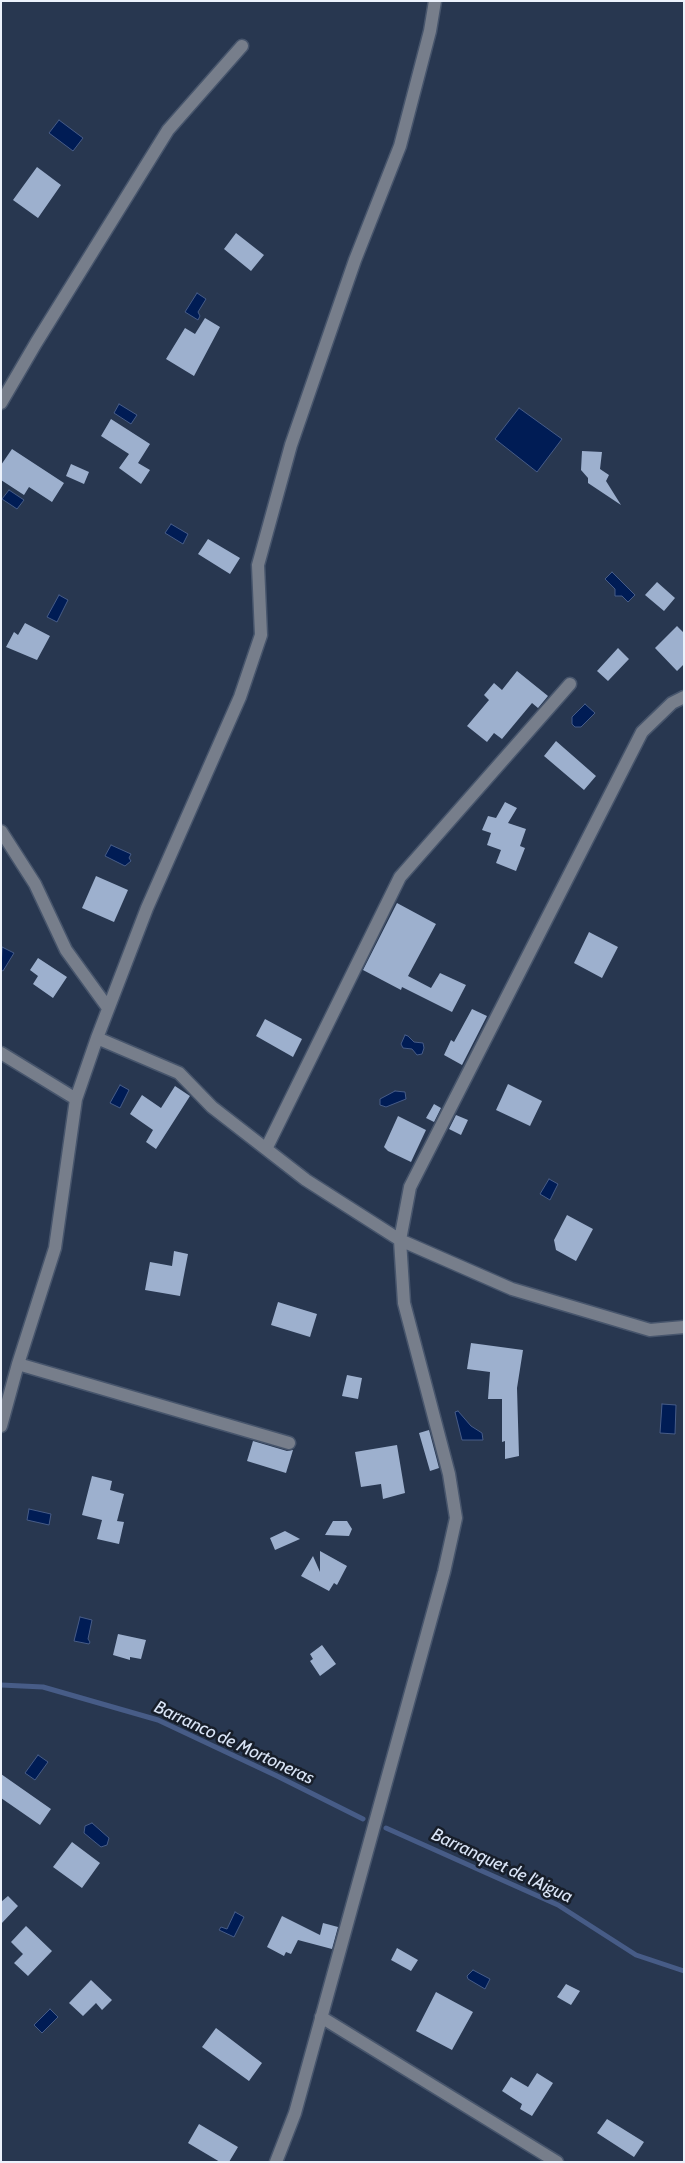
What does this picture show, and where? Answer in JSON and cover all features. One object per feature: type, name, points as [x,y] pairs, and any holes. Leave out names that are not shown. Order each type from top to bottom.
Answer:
[{"type":"street","points":[[1,1426],[18,1364],[55,1248],[76,1100],[108,1008],[147,908],[240,697],[261,635],[258,565],[291,445],[355,260],[400,146],[436,1]]},
{"type":"street","points":[[1,403],[168,130],[242,46]]},
{"type":"street","points":[[266,1149],[400,877],[570,684]]},
{"type":"street","points":[[276,2162],[295,2113],[366,1849],[444,1572],[456,1518],[448,1474],[404,1303],[400,1240],[410,1188],[598,815],[642,732],[672,703],[684,697]]},
{"type":"street","points":[[1,831],[36,884],[66,950],[108,1008]]},
{"type":"street","points":[[97,1038],[179,1073],[212,1107],[306,1180],[400,1240],[512,1289],[650,1330],[684,1327]]},
{"type":"street","points":[[1,1053],[76,1100]]},
{"type":"street","points":[[18,1364],[289,1443]]},
{"type":"street","points":[[321,2017],[557,2162]]},
{"type":"water","points":[[59,120],[83,138],[73,151],[49,133]]},
{"type":"water","points":[[197,293],[206,299],[198,312],[200,316],[198,320],[185,312]]},
{"type":"water","points":[[119,404],[137,415],[131,424],[114,413]]},
{"type":"water","points":[[519,408],[562,439],[537,472],[495,439]]},
{"type":"water","points":[[9,490],[24,500],[17,509],[2,499]]},
{"type":"water","points":[[171,524],[188,534],[183,544],[165,533]]},
{"type":"water","points":[[612,572],[635,595],[628,602],[622,596],[615,596],[615,589],[605,579]]},
{"type":"water","points":[[59,595],[68,600],[57,622],[47,617]]},
{"type":"water","points":[[585,704],[595,713],[581,727],[575,727],[572,724],[572,717]]},
{"type":"water","points":[[111,845],[131,854],[129,858],[131,861],[125,866],[105,856]]},
{"type":"water","points":[[2,947],[14,953],[3,971],[1,970]]},
{"type":"water","points":[[405,1035],[414,1042],[423,1043],[422,1054],[417,1055],[412,1049],[403,1048],[401,1044]]},
{"type":"water","points":[[120,1085],[129,1090],[120,1108],[110,1103]]},
{"type":"water","points":[[395,1091],[405,1092],[406,1099],[386,1107],[380,1105],[380,1099]]},
{"type":"water","points":[[549,1179],[558,1184],[550,1200],[540,1194]]},
{"type":"water","points":[[662,1404],[676,1405],[675,1434],[660,1433]]},
{"type":"water","points":[[458,1411],[471,1426],[482,1433],[483,1440],[462,1440],[455,1412]]},
{"type":"water","points":[[29,1509],[51,1514],[49,1525],[27,1520]]},
{"type":"water","points":[[80,1617],[92,1620],[88,1639],[89,1644],[74,1641]]},
{"type":"water","points":[[38,1755],[48,1762],[35,1780],[25,1773]]},
{"type":"water","points":[[92,1823],[109,1838],[107,1845],[101,1847],[84,1833],[85,1826]]},
{"type":"water","points":[[235,1912],[244,1917],[234,1937],[219,1930],[221,1927],[227,1929]]},
{"type":"water","points":[[473,1970],[490,1979],[485,1989],[468,1979],[467,1976]]},
{"type":"water","points":[[50,2009],[58,2017],[42,2033],[34,2025]]},
{"type":"building","points":[[37,167],[61,185],[38,218],[13,200]]},
{"type":"building","points":[[236,233],[264,255],[251,271],[224,249]]},
{"type":"building","points":[[205,318],[220,327],[194,376],[166,359],[185,328],[195,334]]},
{"type":"building","points":[[111,419],[150,444],[138,463],[150,470],[141,484],[119,468],[129,454],[101,436]]},
{"type":"building","points":[[12,449],[64,483],[52,502],[29,487],[24,495],[1,480],[1,465]]},
{"type":"building","points":[[582,451],[602,452],[600,469],[609,475],[606,481],[621,505],[588,483],[588,478],[581,470]]},
{"type":"building","points":[[71,464],[89,472],[84,484],[66,476]]},
{"type":"building","points":[[208,539],[240,558],[230,574],[198,554]]},
{"type":"building","points":[[657,582],[675,598],[664,611],[645,595]]},
{"type":"building","points":[[25,623],[50,636],[37,660],[6,647],[14,632],[18,635]]},
{"type":"building","points":[[677,626],[684,633],[684,664],[677,671],[655,648]]},
{"type":"building","points":[[618,648],[629,659],[608,681],[597,671]]},
{"type":"building","points":[[517,671],[548,696],[538,708],[532,703],[502,739],[494,733],[487,742],[467,726],[489,700],[484,695],[494,683],[502,690]]},
{"type":"building","points":[[556,741],[596,776],[584,790],[544,756]]},
{"type":"building","points":[[505,802],[517,808],[508,823],[526,829],[520,846],[525,848],[516,871],[496,863],[501,850],[487,845],[491,833],[482,830],[488,816],[496,818]]},
{"type":"building","points":[[96,876],[128,890],[114,922],[82,908]]},
{"type":"building","points":[[397,903],[436,924],[408,976],[431,988],[440,973],[466,985],[452,1012],[402,987],[401,990],[363,970]]},
{"type":"building","points":[[589,932],[618,947],[602,978],[574,963]]},
{"type":"building","points":[[38,958],[67,977],[53,998],[33,984],[38,976],[30,970]]},
{"type":"building","points":[[472,1009],[487,1016],[462,1065],[444,1055],[451,1040],[454,1042]]},
{"type":"building","points":[[265,1019],[302,1039],[293,1057],[256,1036]]},
{"type":"building","points":[[508,1084],[542,1101],[530,1126],[496,1110]]},
{"type":"building","points":[[175,1086],[190,1096],[156,1149],[146,1142],[153,1130],[130,1114],[142,1095],[161,1108]]},
{"type":"building","points":[[434,1104],[441,1108],[434,1122],[426,1118]]},
{"type":"building","points":[[456,1115],[468,1120],[461,1135],[449,1129]]},
{"type":"building","points":[[398,1116],[426,1130],[411,1162],[388,1151],[384,1147]]},
{"type":"building","points":[[567,1215],[593,1229],[576,1261],[556,1250],[554,1240]]},
{"type":"building","points":[[174,1251],[188,1254],[180,1296],[145,1290],[150,1262],[172,1266]]},
{"type":"building","points":[[278,1302],[317,1314],[310,1337],[271,1325]]},
{"type":"building","points":[[471,1343],[523,1350],[517,1388],[519,1456],[505,1459],[505,1441],[502,1442],[502,1399],[488,1399],[490,1372],[467,1369]]},
{"type":"building","points":[[347,1375],[362,1378],[358,1399],[342,1396]]},
{"type":"building","points":[[429,1430],[439,1468],[430,1471],[419,1433]]},
{"type":"building","points":[[253,1441],[287,1451],[293,1450],[286,1473],[247,1461]]},
{"type":"building","points":[[397,1445],[405,1493],[383,1499],[381,1484],[361,1487],[355,1452]]},
{"type":"building","points":[[92,1476],[112,1481],[110,1490],[124,1494],[117,1521],[124,1522],[119,1544],[97,1539],[102,1520],[82,1515]]},
{"type":"building","points":[[333,1521],[347,1521],[352,1529],[349,1536],[325,1535]]},
{"type":"building","points":[[285,1531],[300,1539],[275,1550],[270,1538]]},
{"type":"building","points":[[320,1551],[347,1566],[337,1585],[334,1583],[329,1591],[301,1576],[313,1556],[320,1572]]},
{"type":"building","points":[[118,1634],[146,1640],[141,1659],[130,1657],[130,1660],[113,1655]]},
{"type":"building","points":[[322,1645],[336,1664],[320,1676],[310,1661],[313,1659],[310,1654]]},
{"type":"building","points":[[1,1774],[51,1809],[40,1825],[1,1798]]},
{"type":"building","points":[[72,1842],[100,1863],[82,1888],[53,1867]]},
{"type":"building","points":[[8,1896],[18,1906],[1,1924],[1,1902]]},
{"type":"building","points":[[282,1916],[320,1935],[323,1923],[338,1927],[332,1949],[298,1940],[291,1954],[286,1952],[284,1956],[267,1947]]},
{"type":"building","points":[[26,1926],[52,1951],[28,1976],[14,1963],[23,1954],[11,1942]]},
{"type":"building","points":[[397,1948],[418,1960],[411,1971],[391,1960]]},
{"type":"building","points":[[91,1980],[112,2000],[102,2010],[96,2003],[83,2016],[69,2003]]},
{"type":"building","points":[[566,1984],[580,1991],[571,2005],[557,1997]]},
{"type":"building","points":[[436,1992],[473,2012],[452,2050],[416,2031]]},
{"type":"building","points":[[216,2028],[262,2063],[249,2081],[202,2047]]},
{"type":"building","points":[[537,2073],[553,2083],[532,2116],[520,2109],[522,2104],[502,2091],[511,2077],[528,2087]]},
{"type":"building","points":[[607,2119],[644,2142],[634,2157],[597,2133]]},
{"type":"building","points":[[199,2124],[238,2147],[229,2162],[220,2162],[188,2143]]},
{"type":"waterway","name":"Barranco de Mortoneras","points":[[1,1685],[43,1687],[158,1720],[363,1819]]},
{"type":"waterway","name":"Barranquet de l'Aigua","points":[[386,1828],[558,1905],[636,1955],[684,1971]]}]
